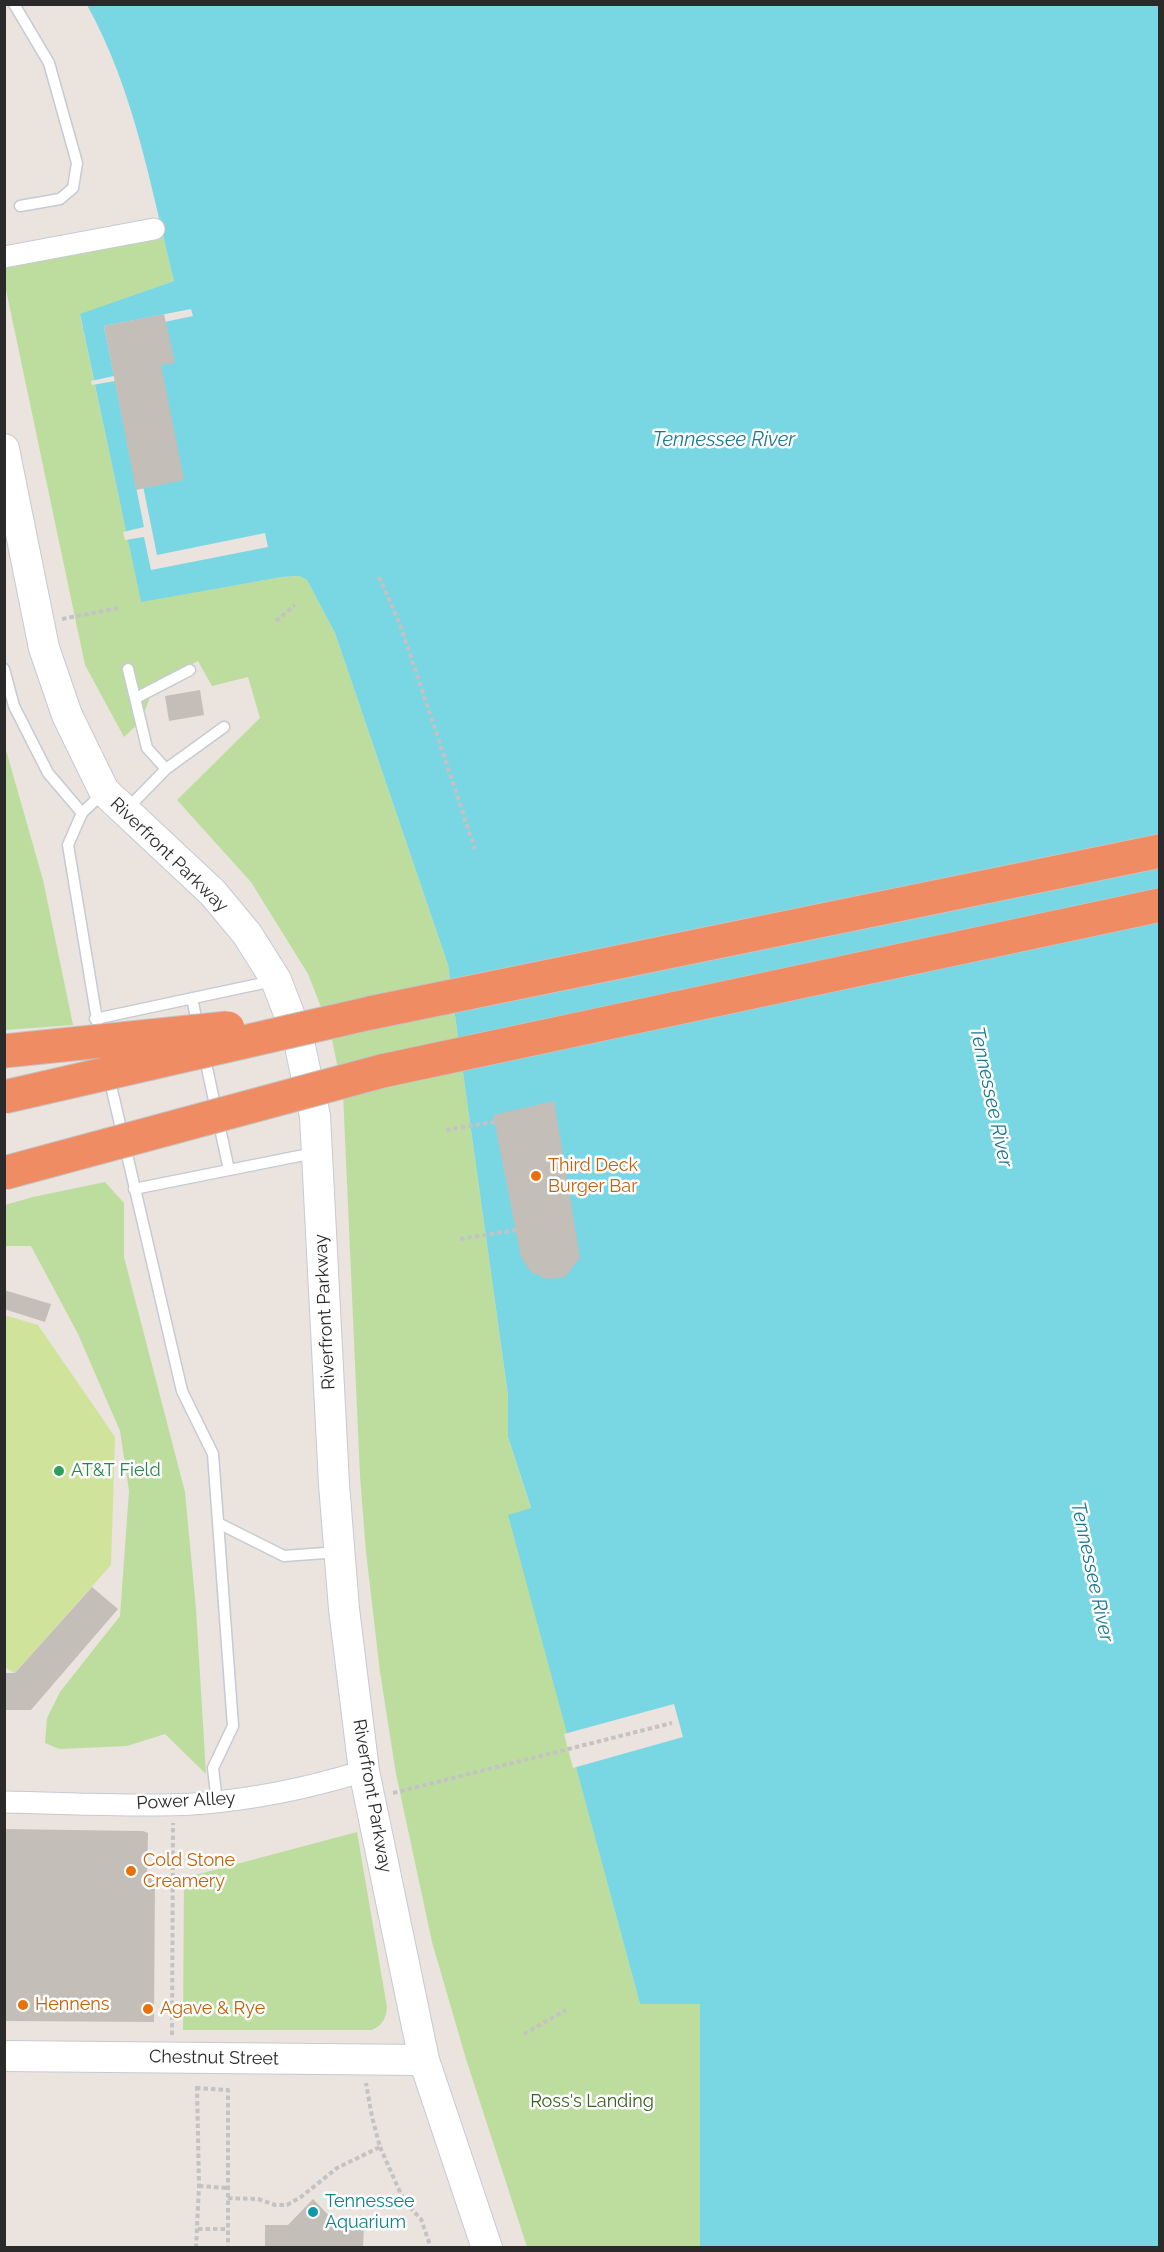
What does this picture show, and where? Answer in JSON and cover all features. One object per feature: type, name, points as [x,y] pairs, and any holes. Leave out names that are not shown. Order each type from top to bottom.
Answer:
[{"type":"highway","points":[[4,1097],[370,1013],[1160,851]]},
{"type":"highway","points":[[4,1151],[1160,905]]},
{"type":"highway","points":[[4,1051],[370,1013]]},
{"type":"highway","points":[[4,1173],[382,1071]]},
{"type":"main road","name":"Riverfront Parkway","points":[[4,449],[44,648],[67,715],[115,801],[213,893],[247,934],[276,980],[298,1037],[315,1116],[339,1552],[364,1771],[424,2060],[488,2247]]},
{"type":"main road","name":"Chestnut Street","points":[[4,2056],[424,2060]]},
{"type":"street","points":[[4,257],[154,229]]},
{"type":"street","name":"Power Alley","points":[[4,1802],[173,1804],[217,1802],[302,1788],[364,1771]]},
{"type":"lane","points":[[4,13],[15,6],[49,63],[77,164],[73,188],[60,199],[20,206]]},
{"type":"lane","points":[[4,669],[14,706],[48,773],[82,813]]},
{"type":"lane","points":[[128,669],[147,748],[166,769]]},
{"type":"lane","points":[[136,698],[190,670]]},
{"type":"lane","points":[[217,1802],[213,1768],[233,1726],[213,1454],[182,1390],[134,1189],[95,1019],[68,845],[82,813],[115,801],[166,769],[224,727]]},
{"type":"lane","points":[[95,1019],[276,980]]},
{"type":"lane","points":[[192,998],[229,1170]]},
{"type":"lane","points":[[134,1189],[317,1152]]},
{"type":"lane","points":[[218,1523],[284,1556],[339,1552]]},
{"type":"path","points":[[379,577],[400,624],[476,849]]},
{"type":"path","points":[[276,621],[295,605]]},
{"type":"path","points":[[59,620],[118,608]]},
{"type":"path","points":[[446,1130],[494,1122]]},
{"type":"path","points":[[460,1239],[516,1230]]},
{"type":"path","points":[[386,1795],[672,1723]]},
{"type":"path","points":[[173,1804],[173,2058]]},
{"type":"path","points":[[524,2034],[566,2010]]},
{"type":"path","points":[[196,2247],[199,2186],[197,2085],[228,2090],[228,2247]]},
{"type":"path","points":[[366,2088],[380,2147],[404,2201],[421,2219],[431,2247]]},
{"type":"path","points":[[228,2198],[258,2199],[275,2205],[287,2205],[301,2197],[337,2168],[380,2147]]},
{"type":"path","points":[[199,2186],[227,2188]]},
{"type":"path","points":[[198,2229],[228,2229]]},
{"type":"green space","name":"Ross's Landing","points":[[163,236],[174,281],[80,315],[141,601],[282,577],[299,576],[307,580],[335,633],[448,965],[508,1395],[508,1437],[531,1509],[509,1516],[640,2004],[700,2004],[700,2247],[527,2247],[466,2059],[432,1942],[396,1774],[380,1672],[366,1552],[360,1476],[343,1093],[330,1030],[308,974],[251,882],[177,800],[260,718],[248,677],[212,686],[198,661],[155,684],[141,721],[124,737],[85,665],[5,285],[4,267]]},
{"type":"green space","points":[[4,743],[43,880],[73,1025],[5,1030]]},
{"type":"green space","points":[[105,1182],[124,1203],[124,1257],[185,1492],[196,1609],[206,1774],[165,1734],[127,1746],[59,1749],[45,1743],[47,1718],[60,1692],[120,1616],[129,1491],[120,1431],[78,1334],[31,1246],[5,1246],[5,1205]]},
{"type":"green space","name":"AT&T Field","points":[[4,1315],[38,1325],[115,1437],[111,1565],[15,1673],[4,1667]]},
{"type":"green space","points":[[357,1832],[387,2007],[385,2018],[381,2023],[372,2030],[183,2030],[184,1878]]},
{"type":"water","name":"Tennessee River","points":[[87,5],[1159,5],[1159,2247],[700,2247],[700,2004],[640,2004],[508,1515],[531,1508],[508,1437],[508,1395],[448,965],[335,633],[307,580],[299,576],[282,577],[141,602],[80,314],[174,281],[149,175],[129,105],[117,70]]},
{"type":"pier","points":[[191,309],[193,316],[112,333],[157,555],[265,533],[268,547],[151,570],[144,537],[125,540],[123,532],[144,527],[115,381],[92,385],[91,381],[114,376],[104,326]]},
{"type":"pier","points":[[674,1704],[683,1737],[573,1768],[564,1734]]},
{"type":"building","points":[[164,314],[175,363],[161,365],[184,480],[136,490],[104,326]]},
{"type":"building","points":[[200,690],[204,715],[169,721],[165,696]]},
{"type":"building","name":"Third Deck Burger Bar","points":[[554,1101],[580,1258],[565,1277],[547,1279],[531,1272],[521,1257],[493,1115]]},
{"type":"building","points":[[4,1290],[51,1304],[45,1322],[4,1309]]},
{"type":"building","points":[[92,1587],[118,1609],[31,1710],[4,1710],[4,1673],[15,1673]]},
{"type":"building","points":[[4,1829],[143,1831],[148,1833],[147,1878],[155,1878],[154,2022],[4,2021]]},
{"type":"building","name":"Tennessee Aquarium","points":[[313,2199],[339,2226],[364,2226],[363,2247],[265,2247],[265,2225],[288,2225]]},
{"type":"place","name":"Third Deck Burger Bar","points":[[536,1176]]},
{"type":"place","name":"AT&T Field","points":[[59,1471]]},
{"type":"place","name":"Cold Stone Creamery","points":[[131,1871]]},
{"type":"place","name":"Hennens","points":[[23,2005]]},
{"type":"place","name":"Agave & Rye","points":[[148,2009]]},
{"type":"place","name":"Tennessee Aquarium","points":[[313,2212]]}]
